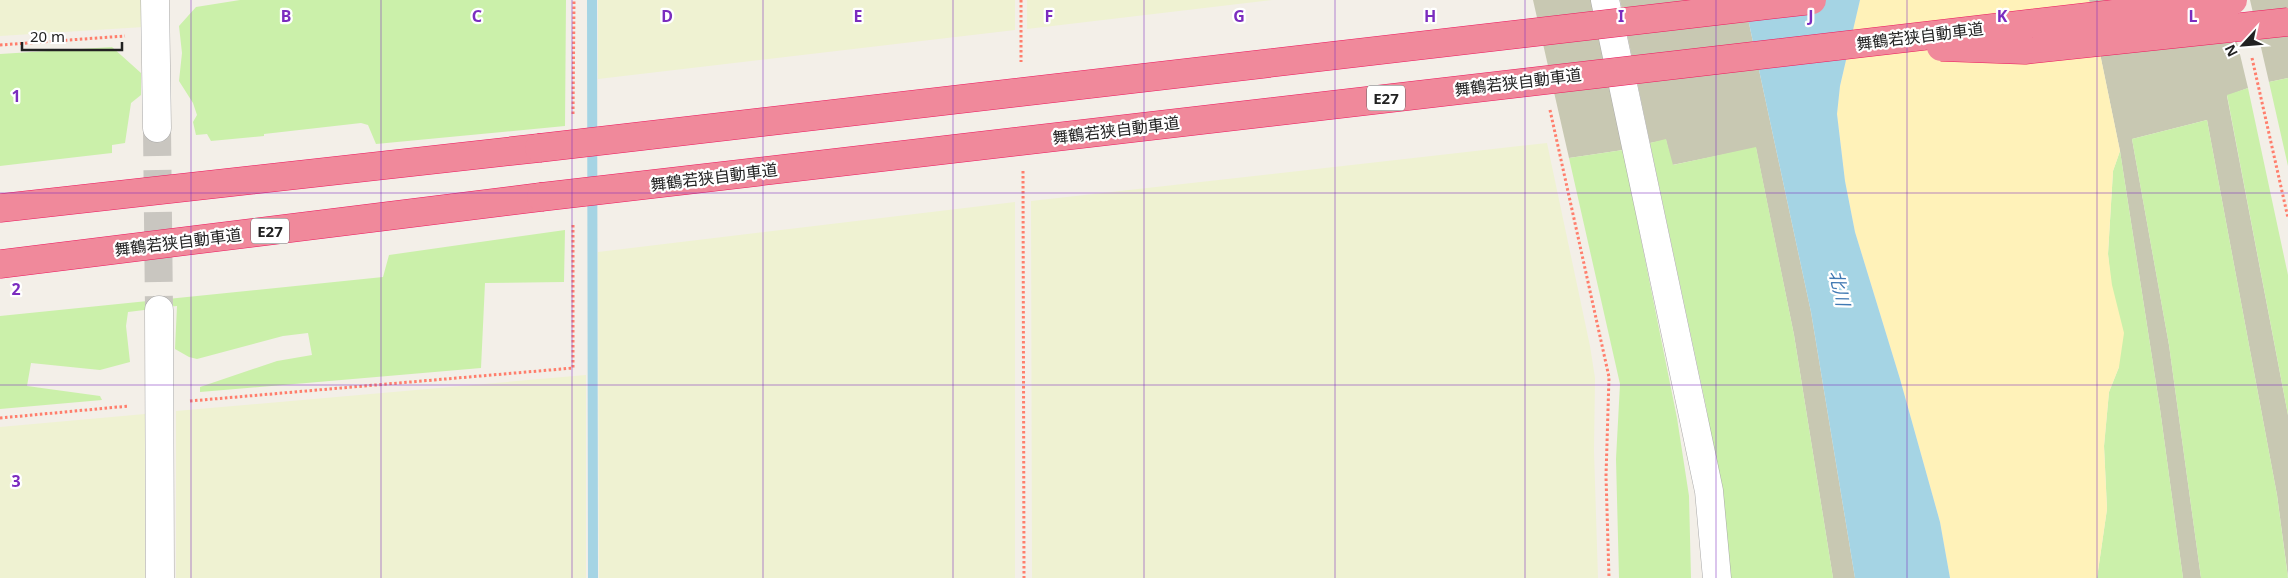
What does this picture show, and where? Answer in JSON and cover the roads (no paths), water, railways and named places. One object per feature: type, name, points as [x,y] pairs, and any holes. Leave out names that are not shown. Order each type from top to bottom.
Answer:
[{"type":"highway","points":[[0,208],[539,148],[1812,0]]},
{"type":"highway","name":"舞鶴若狭自動車道","points":[[0,264],[541,197],[2232,0]]},
{"type":"highway","points":[[1857,43],[2025,50],[2288,22]]},
{"type":"street","points":[[155,0],[157,128]]},
{"type":"street","points":[[1605,0],[1709,491],[1717,578]]},
{"type":"street","points":[[159,310],[160,578]]},
{"type":"water","name":"北川","points":[[1744,0],[1860,0],[1840,86],[1837,114],[1845,181],[1855,232],[1900,379],[1940,522],[1950,578],[1855,578],[1811,312]]},
{"type":"waterway","points":[[592,0],[593,578]]},
{"type":"tunnel","points":[[157,128],[159,310]]}]
